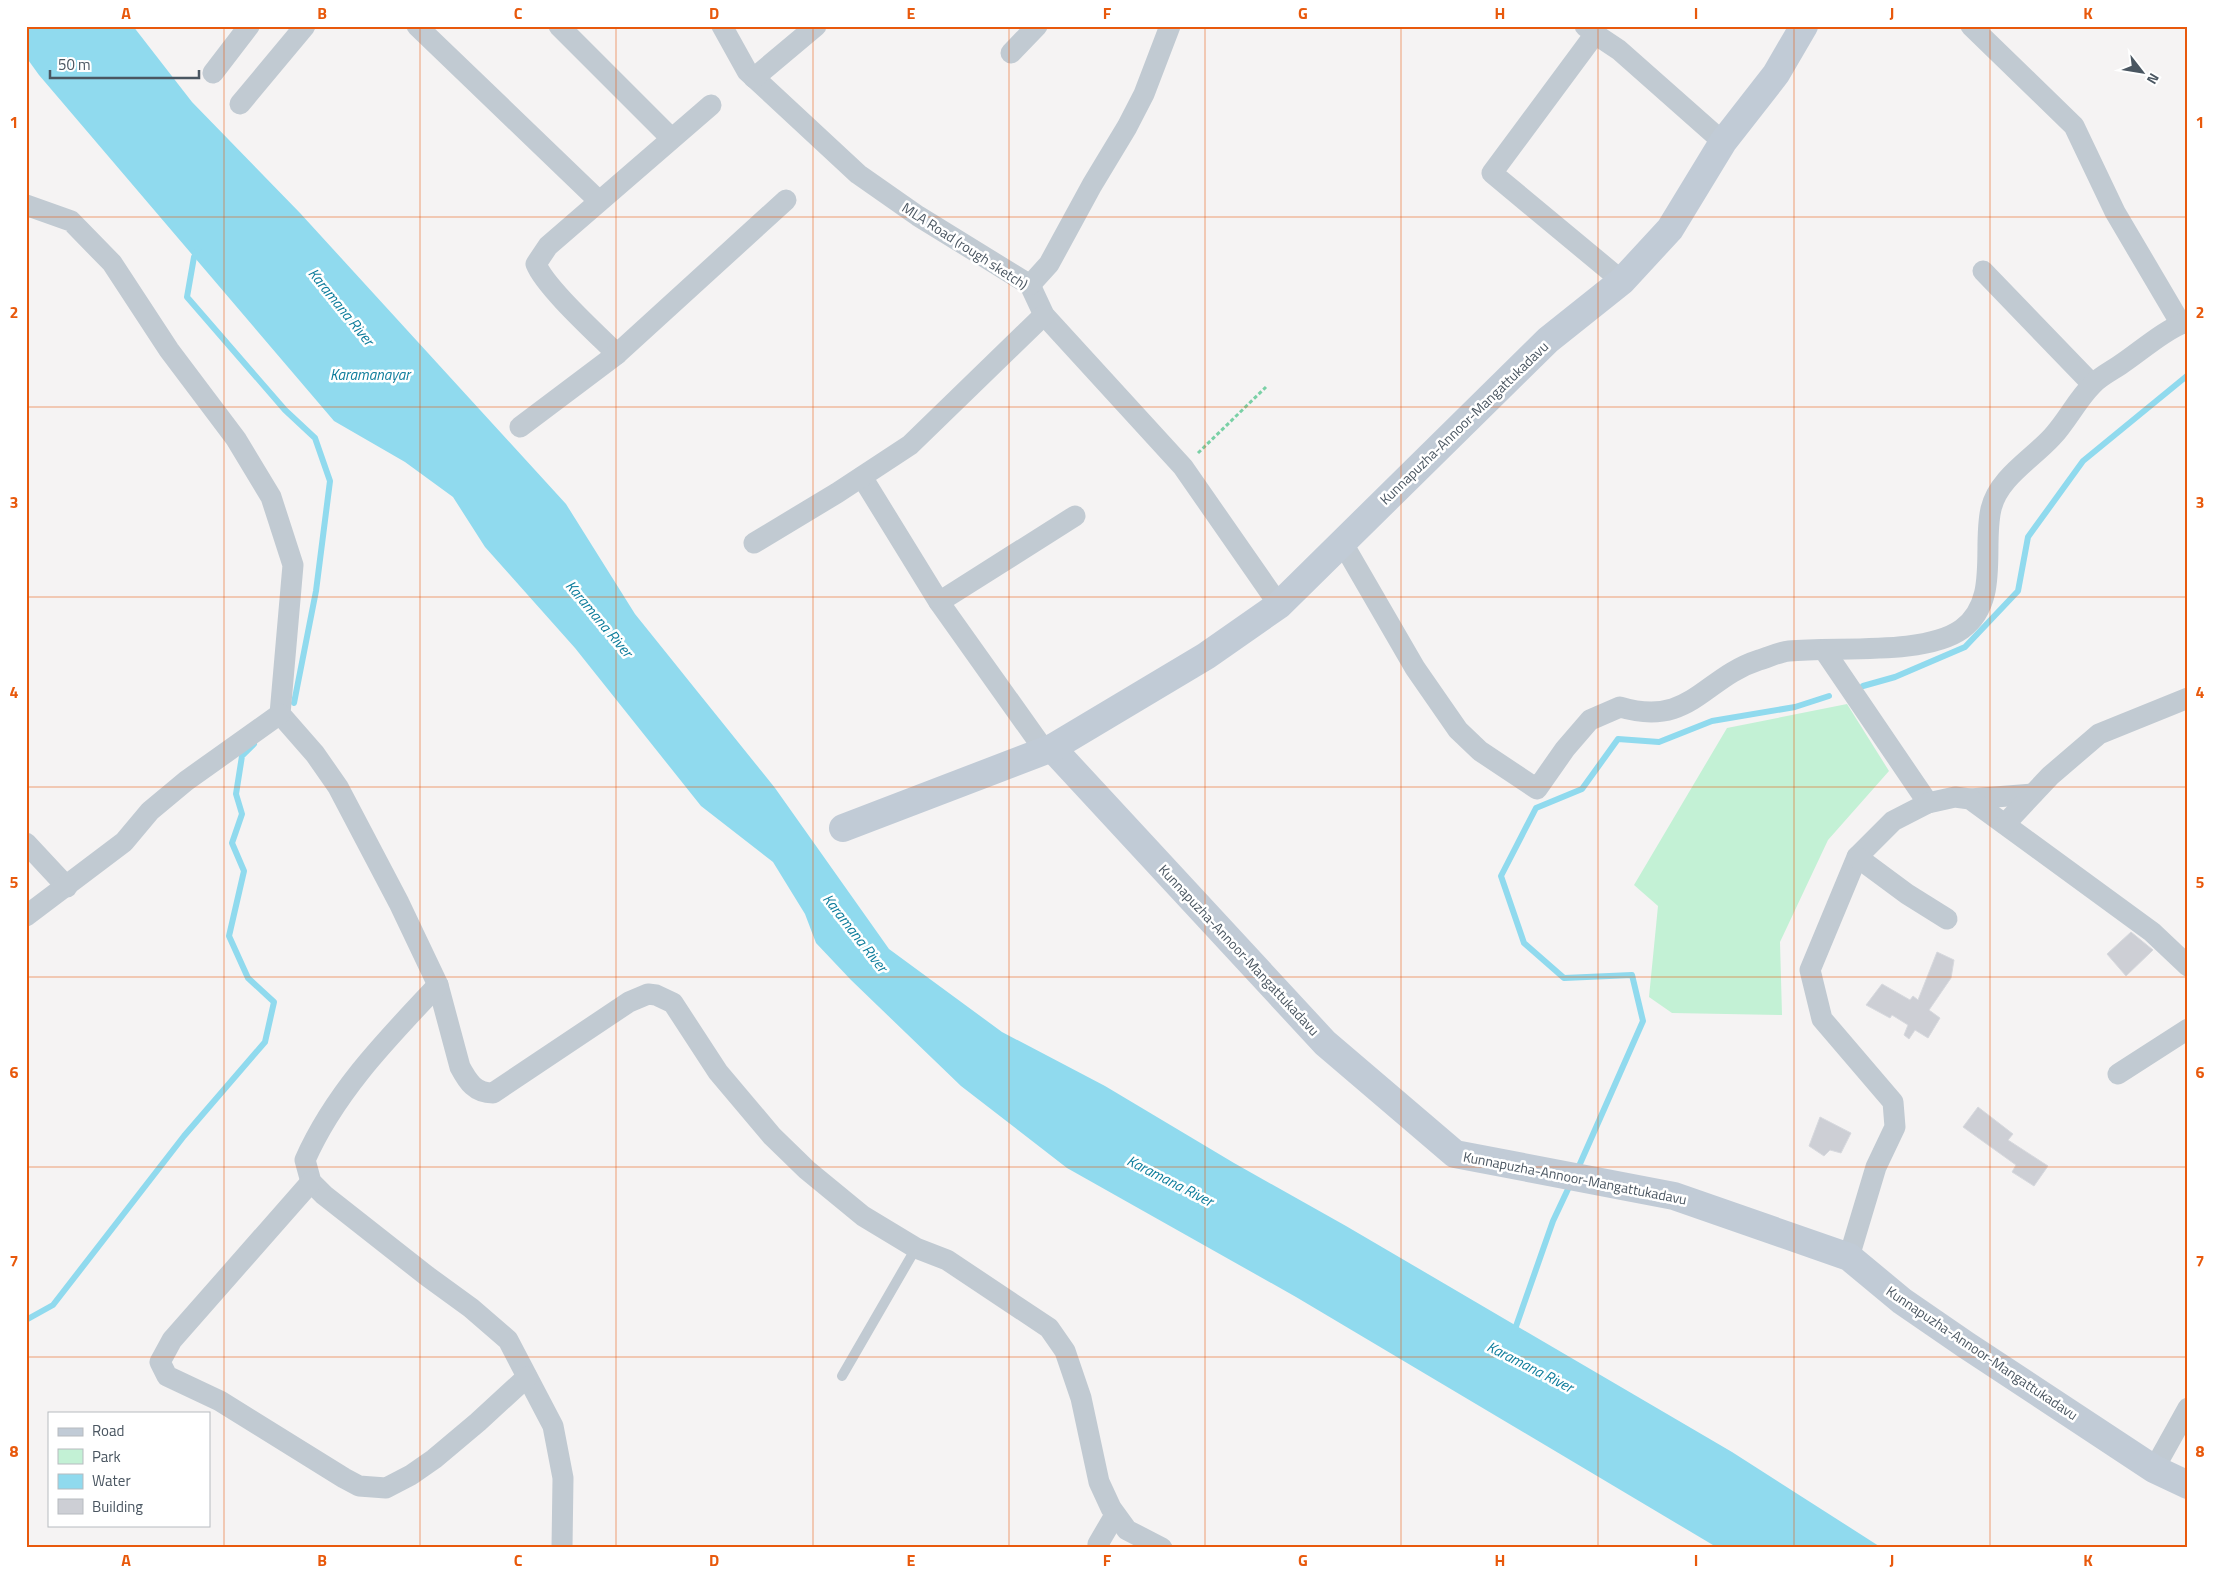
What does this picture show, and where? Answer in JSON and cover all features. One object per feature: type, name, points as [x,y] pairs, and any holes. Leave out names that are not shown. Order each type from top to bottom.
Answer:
[{"type":"street","points":[[214,72],[249,26]]},
{"type":"street","points":[[240,104],[305,26]]},
{"type":"street","points":[[417,26],[599,201]]},
{"type":"street","points":[[560,26],[671,138]]},
{"type":"street","name":"MLA Road (rough sketch)","points":[[722,26],[746,71],[858,174],[918,216],[1030,285],[1044,315],[1183,467],[1279,605]]},
{"type":"street","points":[[754,78],[816,26]]},
{"type":"street","points":[[1010,53],[1038,26]]},
{"type":"street","points":[[1030,285],[1049,264],[1092,185],[1128,127],[1144,94],[1170,26]]},
{"type":"street","name":"Kunnapuzha-Annoor-Mangattukadavu","points":[[843,828],[1049,749],[1206,656],[1279,605],[1548,340],[1622,281],[1670,228],[1723,142],[1776,74],[1804,26]]},
{"type":"street","points":[[1342,542],[1415,668],[1458,730],[1480,751],[1537,789],[1565,749],[1590,720],[1620,707],[1641,713],[1663,712],[1678,708],[1752,663],[1787,651],[1916,644],[1946,638],[1962,629],[1973,619],[1981,602],[1988,573],[1990,509],[2000,490],[2052,437],[2092,384],[2184,322],[2115,212],[2074,126],[1971,26]]},
{"type":"street","points":[[1622,281],[1492,172],[1590,30],[1619,50],[1723,142]]},
{"type":"street","points":[[617,354],[554,288],[536,264],[548,246],[711,105]]},
{"type":"street","points":[[520,427],[617,354],[786,200]]},
{"type":"street","points":[[26,204],[71,221],[112,263],[169,350],[236,439],[271,498],[293,565],[280,714],[315,754],[338,788],[399,903],[438,985],[460,1067],[466,1079],[476,1090],[484,1093],[493,1093],[502,1089],[629,1002],[648,994],[667,999],[679,1010],[718,1072],[772,1136],[807,1170],[863,1216],[916,1248],[947,1260],[1049,1328],[1065,1351],[1081,1398],[1099,1482],[1115,1515],[1127,1530],[1162,1548]]},
{"type":"street","points":[[1983,271],[2092,384]]},
{"type":"street","points":[[754,543],[862,477],[910,445],[1044,315]]},
{"type":"street","points":[[862,477],[939,602],[1049,749]]},
{"type":"street","points":[[939,602],[1075,516]]},
{"type":"street","points":[[1824,650],[1928,803]]},
{"type":"street","points":[[2005,824],[2050,776],[2099,734],[2188,698]]},
{"type":"street","points":[[26,916],[67,887],[124,842],[150,811],[186,781],[280,714]]},
{"type":"street","name":"Kunnapuzha-Annoor-Mangattukadavu","points":[[1049,749],[1325,1043],[1455,1154],[1674,1196],[1849,1257],[1902,1301],[1934,1323],[2154,1469],[2188,1485]]},
{"type":"street","points":[[1849,1257],[1876,1167],[1895,1127],[1893,1102],[1822,1019],[1810,970],[1856,857],[1893,820],[1928,803],[1955,797],[1970,799],[2033,794]]},
{"type":"street","points":[[1970,799],[2152,932],[2188,966]]},
{"type":"street","points":[[26,843],[67,887]]},
{"type":"street","points":[[1856,857],[1907,894],[1947,919]]},
{"type":"street","points":[[438,985],[374,1053],[319,1128],[305,1160],[311,1182],[324,1195],[489,1322],[508,1340],[553,1426],[562,1470],[562,1548]]},
{"type":"street","points":[[2118,1074],[2188,1029]]},
{"type":"street","points":[[311,1182],[172,1340],[160,1362],[167,1376],[220,1401],[359,1486],[386,1488],[434,1459],[527,1377]]},
{"type":"street","points":[[2154,1469],[2188,1408]]},
{"type":"street","points":[[1100,1548],[1098,1544],[1115,1515]]},
{"type":"lane","points":[[842,1376],[916,1248]]},
{"type":"path","points":[[1183,467],[1266,387]]},
{"type":"green space","points":[[1847,704],[1889,771],[1828,840],[1780,942],[1782,1015],[1672,1013],[1649,997],[1658,906],[1634,885],[1727,728]]},
{"type":"water","name":"Karamanayar","points":[[26,26],[133,26],[192,102],[300,213],[566,504],[635,614],[775,788],[889,949],[1002,1032],[1105,1086],[1732,1452],[1882,1548],[1718,1548],[1296,1297],[1067,1168],[961,1086],[851,980],[816,943],[805,914],[773,862],[701,806],[575,648],[485,547],[453,497],[405,462],[334,421],[39,75],[26,57]]},
{"type":"building","points":[[2131,932],[2153,950],[2126,976],[2107,954]]},
{"type":"building","points":[[1937,952],[1954,960],[1951,978],[1929,1010],[1940,1018],[1928,1038],[1915,1030],[1909,1039],[1904,1035],[1908,1025],[1892,1015],[1890,1018],[1866,1005],[1882,984],[1910,1000],[1913,996],[1918,1000]]},
{"type":"building","points":[[1978,1107],[2013,1134],[2008,1140],[2048,1166],[2034,1186],[2012,1172],[2016,1165],[1963,1127]]},
{"type":"building","points":[[1820,1117],[1851,1133],[1841,1153],[1830,1150],[1824,1156],[1809,1146]]},
{"type":"waterway","points":[[198,250],[194,257],[187,297],[285,410],[315,438],[330,481],[316,591],[294,703]]},
{"type":"waterway","points":[[1863,686],[1895,677],[1965,647],[2018,591],[2028,537],[2083,461],[2188,375]]},
{"type":"waterway","points":[[1579,1166],[1643,1021],[1632,975],[1564,978],[1524,943],[1501,876],[1536,808],[1582,789],[1618,739],[1659,742],[1712,721],[1795,707],[1829,696]]},
{"type":"waterway","points":[[26,1320],[53,1305],[184,1136],[265,1042],[274,1002],[248,978],[229,936],[244,871],[232,843],[242,814],[236,794],[242,756],[254,744]]},
{"type":"waterway","points":[[1514,1332],[1553,1221],[1569,1187]]},
{"type":"water label","name":"Karamana River","points":[[341,307]]},
{"type":"water label","name":"Karamana River","points":[[599,619]]},
{"type":"water label","name":"Karamana River","points":[[855,933]]},
{"type":"water label","name":"Karamana River","points":[[1170,1181]]},
{"type":"water label","name":"Karamana River","points":[[1530,1367]]}]
